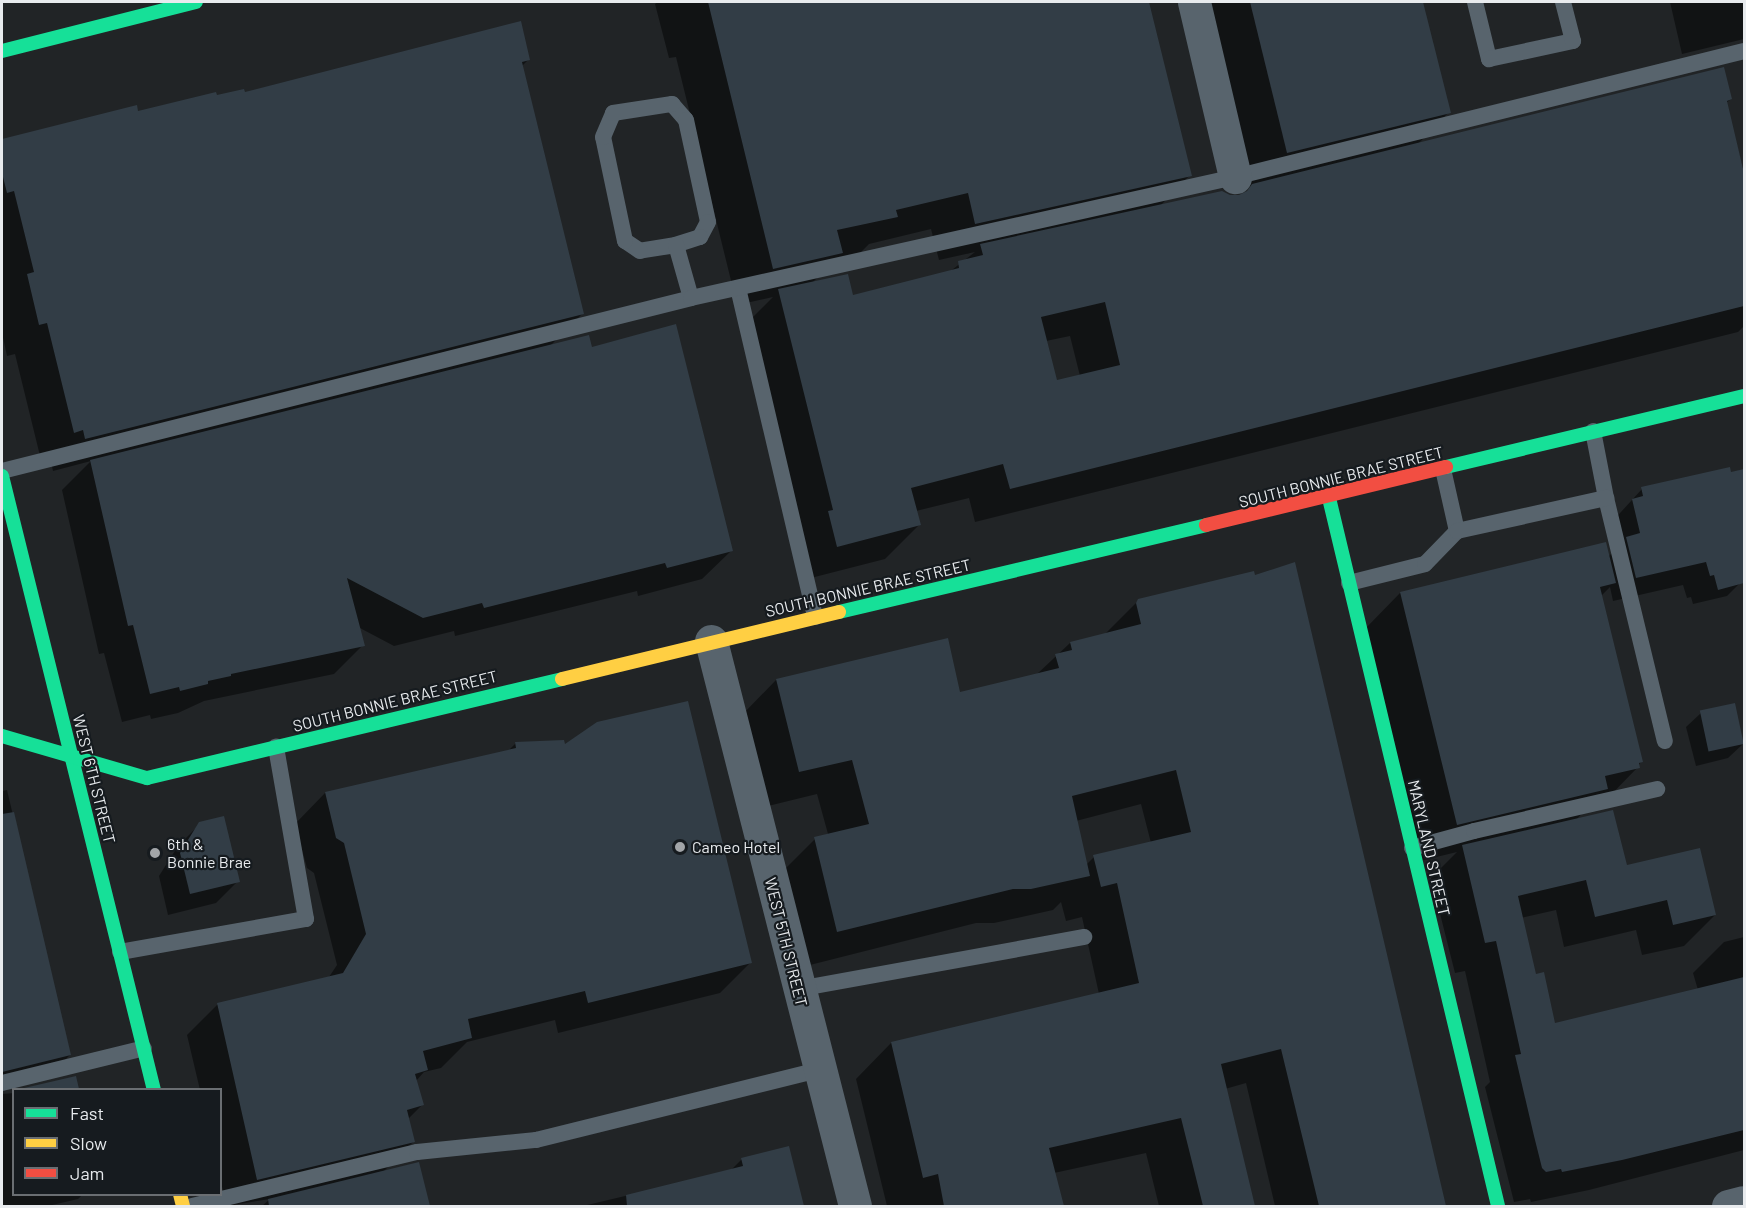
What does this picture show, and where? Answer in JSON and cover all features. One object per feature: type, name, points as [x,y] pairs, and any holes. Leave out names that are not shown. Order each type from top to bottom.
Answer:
[{"type":"street","points":[[2,51],[196,2]]},
{"type":"street","points":[[1194,2],[1235,177]]},
{"type":"street","name":"SOUTH BONNIE BRAE STREET","points":[[2,736],[147,778],[711,641],[1329,498],[1593,431],[1744,396]]},
{"type":"street","name":"WEST 6TH STREET","points":[[2,474],[154,1088]]},
{"type":"street","name":"MARYLAND STREET","points":[[1329,498],[1498,1206]]},
{"type":"street","name":"WEST 5TH STREET","points":[[711,641],[855,1206]]},
{"type":"street","points":[[1728,1206],[1744,1202]]},
{"type":"lane","points":[[1475,2],[1489,59],[1573,41],[1563,2]]},
{"type":"lane","points":[[2,474],[691,298],[1235,177],[1744,51]]},
{"type":"lane","points":[[672,104],[686,120],[708,222],[700,237],[676,245],[640,251],[625,241],[603,137],[613,113],[672,104]]},
{"type":"lane","points":[[676,245],[691,298]]},
{"type":"lane","points":[[738,288],[815,617]]},
{"type":"lane","points":[[1593,431],[1606,498],[1665,741]]},
{"type":"lane","points":[[1443,469],[1457,531]]},
{"type":"lane","points":[[1349,583],[1425,564],[1457,531],[1606,498]]},
{"type":"lane","points":[[120,952],[306,919],[276,747]]},
{"type":"lane","points":[[1412,848],[1474,831],[1657,789]]},
{"type":"lane","points":[[798,989],[1084,937]]},
{"type":"lane","points":[[2,1083],[144,1048]]},
{"type":"lane","points":[[192,1206],[417,1152],[536,1140],[819,1070]]},
{"type":"building","points":[[708,2],[1149,2],[1192,176],[975,224],[968,193],[896,210],[898,217],[837,230],[843,253],[773,269]]},
{"type":"building","points":[[1250,2],[1423,2],[1451,113],[1287,153]]},
{"type":"building","points":[[521,21],[530,60],[522,62],[584,314],[85,439],[83,430],[74,433],[47,323],[39,325],[27,274],[34,272],[14,191],[7,193],[2,173],[2,139],[137,105],[138,111],[216,92],[217,95],[244,89],[245,92]]},
{"type":"building","points":[[1724,67],[1732,99],[1727,101],[1744,173],[1744,306],[1010,489],[1003,464],[911,488],[921,525],[837,547],[828,511],[833,510],[778,289],[848,274],[853,295],[959,268],[958,261],[983,255],[980,244],[1222,191],[1230,195],[1239,195],[1247,191],[1252,184]],"holes":[[[1105,302],[1120,365],[1057,380],[1041,317]]]},
{"type":"building","points":[[676,324],[733,551],[667,568],[665,563],[484,608],[482,603],[423,618],[347,578],[365,646],[231,674],[231,676],[208,681],[208,684],[180,691],[179,687],[150,694],[133,625],[128,626],[90,460],[589,335],[592,347]]},
{"type":"building","points":[[1730,467],[1731,472],[1744,469],[1744,583],[1718,590],[1714,575],[1710,576],[1706,562],[1636,578],[1626,537],[1640,533],[1632,499],[1643,496],[1641,487]]},
{"type":"building","points":[[1606,542],[1616,583],[1600,587],[1643,762],[1639,763],[1640,768],[1605,776],[1608,789],[1457,825],[1400,592]]},
{"type":"building","points":[[1295,562],[1446,1206],[1319,1206],[1281,1049],[1221,1064],[1255,1206],[1203,1206],[1181,1118],[1049,1148],[1064,1206],[944,1206],[938,1174],[923,1178],[891,1042],[1139,983],[1117,883],[1101,887],[1093,855],[1191,832],[1176,770],[1072,796],[1090,876],[1031,889],[1013,889],[837,932],[814,837],[869,824],[852,760],[799,772],[776,679],[948,638],[960,692],[1059,668],[1055,654],[1072,650],[1070,642],[1141,624],[1136,603],[1138,599],[1254,571],[1255,575]]},
{"type":"building","points":[[688,701],[752,963],[588,1003],[585,991],[468,1019],[472,1038],[423,1051],[428,1070],[415,1074],[424,1105],[407,1110],[415,1142],[257,1180],[217,1003],[343,973],[366,934],[344,843],[336,838],[325,792],[516,748],[515,742],[564,740],[565,744],[597,722]]},
{"type":"building","points":[[1735,703],[1744,744],[1709,752],[1700,710]]},
{"type":"building","points":[[1613,810],[1627,865],[1700,848],[1716,915],[1673,925],[1667,900],[1595,917],[1586,880],[1518,896],[1536,974],[1544,972],[1555,1023],[1744,977],[1744,1130],[1622,1160],[1562,1172],[1561,1169],[1546,1172],[1542,1168],[1515,1055],[1521,1054],[1496,941],[1485,943],[1462,845]]},
{"type":"building","points":[[14,812],[71,1055],[2,1072],[2,814]]},
{"type":"building","points":[[224,816],[240,882],[190,894],[180,853],[199,822]]},
{"type":"building","points":[[76,1076],[79,1088],[24,1088]]},
{"type":"building","points":[[789,1146],[804,1206],[627,1206],[626,1195],[743,1166],[741,1158]]},
{"type":"building","points":[[419,1162],[430,1206],[269,1206],[268,1199]]},
{"type":"traffic: fast","points":[[2,51],[196,2]]},
{"type":"traffic: fast","points":[[1446,467],[1744,396]]},
{"type":"traffic: fast","points":[[2,476],[154,1088]]},
{"type":"traffic: fast","points":[[1329,498],[1498,1206]]},
{"type":"traffic: fast","points":[[839,612],[1206,525]]},
{"type":"traffic: fast","points":[[2,736],[147,778],[562,679]]},
{"type":"traffic: slow","points":[[562,679],[839,612]]},
{"type":"traffic: slow","points":[[180,1196],[183,1206]]},
{"type":"traffic: jam","points":[[1206,525],[1446,467]]},
{"type":"place","name":"Cameo Hotel","points":[[680,847]]},
{"type":"place","name":"6th & Bonnie Brae","points":[[155,853]]}]
